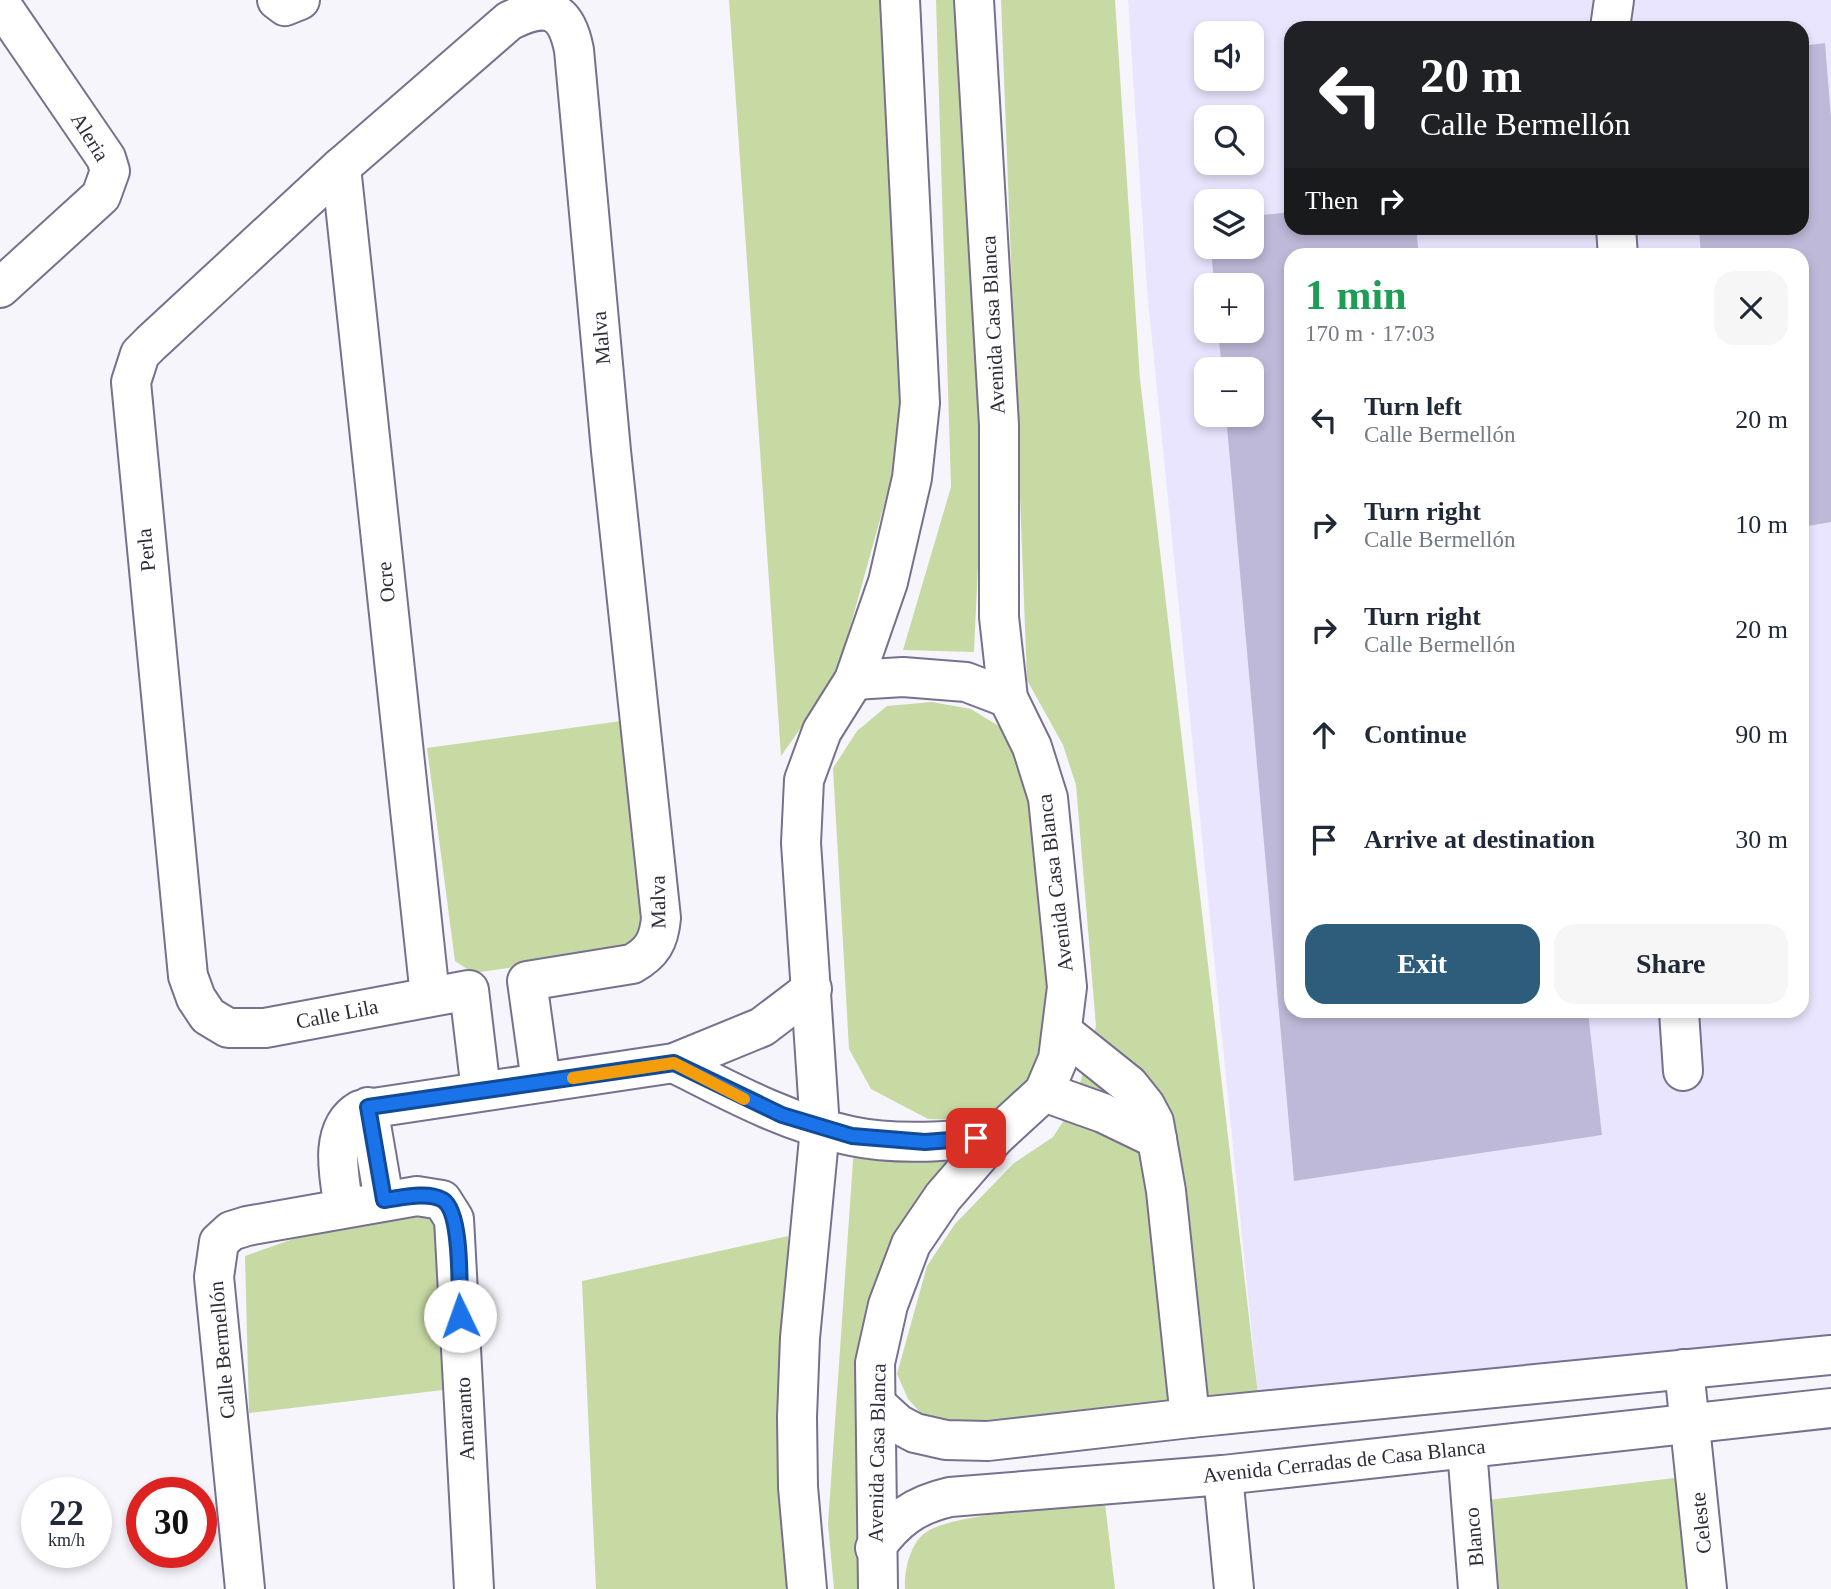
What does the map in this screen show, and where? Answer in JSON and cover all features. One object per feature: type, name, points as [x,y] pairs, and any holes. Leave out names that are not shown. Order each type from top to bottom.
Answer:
[{"type":"street","points":[[277,0],[285,6],[300,0]]},
{"type":"street","points":[[807,1589],[798,1488],[797,1404],[800,1338],[820,1128],[801,843],[804,780],[822,731],[855,680],[888,582],[912,478],[920,403],[900,0]]},
{"type":"street","name":"Avenida Casa Blanca","points":[[878,1589],[875,1363],[888,1305],[911,1244],[943,1197],[995,1137],[1044,1092],[1058,1059],[1064,1032],[1067,987],[1048,798],[1032,747],[1008,698],[999,617],[999,425],[974,0]]},
{"type":"street","points":[[1611,21],[1614,0]]},
{"type":"street","name":"Aleria","points":[[0,3],[106,158],[110,171],[101,196],[0,288]]},
{"type":"street","name":"Malva","points":[[341,167],[509,21],[542,10],[558,13],[569,28],[575,50],[611,451],[661,898],[659,939],[644,957],[632,964],[527,981],[541,1082]]},
{"type":"street","name":"Ocre","points":[[341,167],[430,996]]},
{"type":"street","name":"Perla","points":[[208,1016],[196,998],[188,976],[132,412],[133,369],[151,342],[341,167]]},
{"type":"street","points":[[855,680],[903,677],[966,682],[1008,698]]},
{"type":"street","points":[[344,1208],[338,1161],[342,1133],[353,1114],[368,1107],[674,1063],[762,1027],[811,989]]},
{"type":"street","name":"Calle Lila","points":[[208,1016],[228,1028],[265,1028],[469,990],[481,1091]]},
{"type":"street","points":[[1680,1018],[1684,1071]]},
{"type":"street","points":[[1064,1032],[1129,1085],[1154,1122],[1166,1191],[1190,1418]]},
{"type":"street","points":[[674,1063],[745,1099],[820,1128],[852,1136],[902,1141],[995,1137]]},
{"type":"street","points":[[1044,1092],[1103,1113],[1157,1139]]},
{"type":"street","points":[[368,1107],[384,1200]]},
{"type":"street","name":"Calle Bermellón","points":[[245,1589],[214,1277],[219,1242],[231,1231],[247,1226],[384,1200],[432,1197],[442,1200],[449,1207]]},
{"type":"street","name":"Amaranto","points":[[449,1207],[456,1233],[474,1589]]},
{"type":"street","points":[[876,1404],[898,1424],[915,1433],[946,1440],[988,1441],[1190,1418],[1831,1355]]},
{"type":"street","name":"Celeste","points":[[1684,1369],[1707,1589]]},
{"type":"street","points":[[1557,1381],[1564,1437]]},
{"type":"street","name":"Avenida Cerradas de Casa Blanca","points":[[876,1548],[891,1526],[925,1503],[950,1497],[1223,1475],[1469,1467],[1564,1437],[1692,1441],[1831,1408]]},
{"type":"street","points":[[1108,1427],[1115,1483]]},
{"type":"street","points":[[988,1441],[993,1495]]},
{"type":"street","name":"Blanco","points":[[1469,1467],[1478,1589]]},
{"type":"street","points":[[1223,1475],[1234,1589]]},
{"type":"shaded area","points":[[1128,0],[1831,0],[1831,1336],[1258,1395],[1147,290]]},
{"type":"green space","points":[[729,0],[884,0],[906,426],[836,678],[781,756]]},
{"type":"green space","points":[[936,0],[963,0],[981,500],[974,652],[903,650],[951,487]]},
{"type":"green space","points":[[1001,0],[1115,0],[1140,379],[1258,1395],[960,1424],[929,1422],[908,1399],[897,1374],[927,1266],[955,1224],[1014,1163],[1053,1137],[1074,1105],[1096,1026],[1076,785],[1063,745],[1027,680]]},
{"type":"green space","points":[[932,702],[971,709],[1005,730],[1035,772],[1052,1029],[1035,1079],[999,1111],[969,1120],[928,1119],[871,1089],[849,1049],[833,768],[857,731],[887,706]]},
{"type":"green space","points":[[621,721],[651,915],[630,951],[473,973],[455,961],[427,748]]},
{"type":"green space","points":[[854,1146],[887,1158],[948,1162],[888,1245],[856,1368],[862,1589],[834,1589],[828,1524]]},
{"type":"green space","points":[[423,1205],[450,1224],[460,1388],[249,1413],[245,1256],[344,1221]]},
{"type":"green space","points":[[788,1236],[784,1444],[789,1589],[596,1589],[582,1281]]},
{"type":"green space","points":[[1683,1477],[1691,1589],[1494,1589],[1488,1500]]},
{"type":"green space","points":[[1105,1503],[1115,1589],[905,1589],[909,1557],[917,1542],[928,1531],[963,1519],[987,1515]]},
{"type":"building","points":[[1825,43],[1831,118],[1831,522],[1809,526],[1809,248],[1700,248],[1700,235],[1809,235],[1809,45]]},
{"type":"building","points":[[1284,213],[1284,235],[1417,235],[1418,248],[1284,248],[1284,1018],[1589,1018],[1602,1135],[1294,1181],[1227,427],[1264,427],[1264,357],[1221,357],[1219,343],[1264,343],[1264,273],[1213,273],[1212,259],[1264,259],[1264,215]]},
{"type":"slow traffic","points":[[573,1078],[674,1063],[744,1099]]},
{"type":"route","points":[[460,1316],[456,1233],[449,1207],[442,1200],[432,1197],[384,1200],[368,1107],[674,1063],[782,1115],[852,1136],[925,1142],[976,1138]]}]
